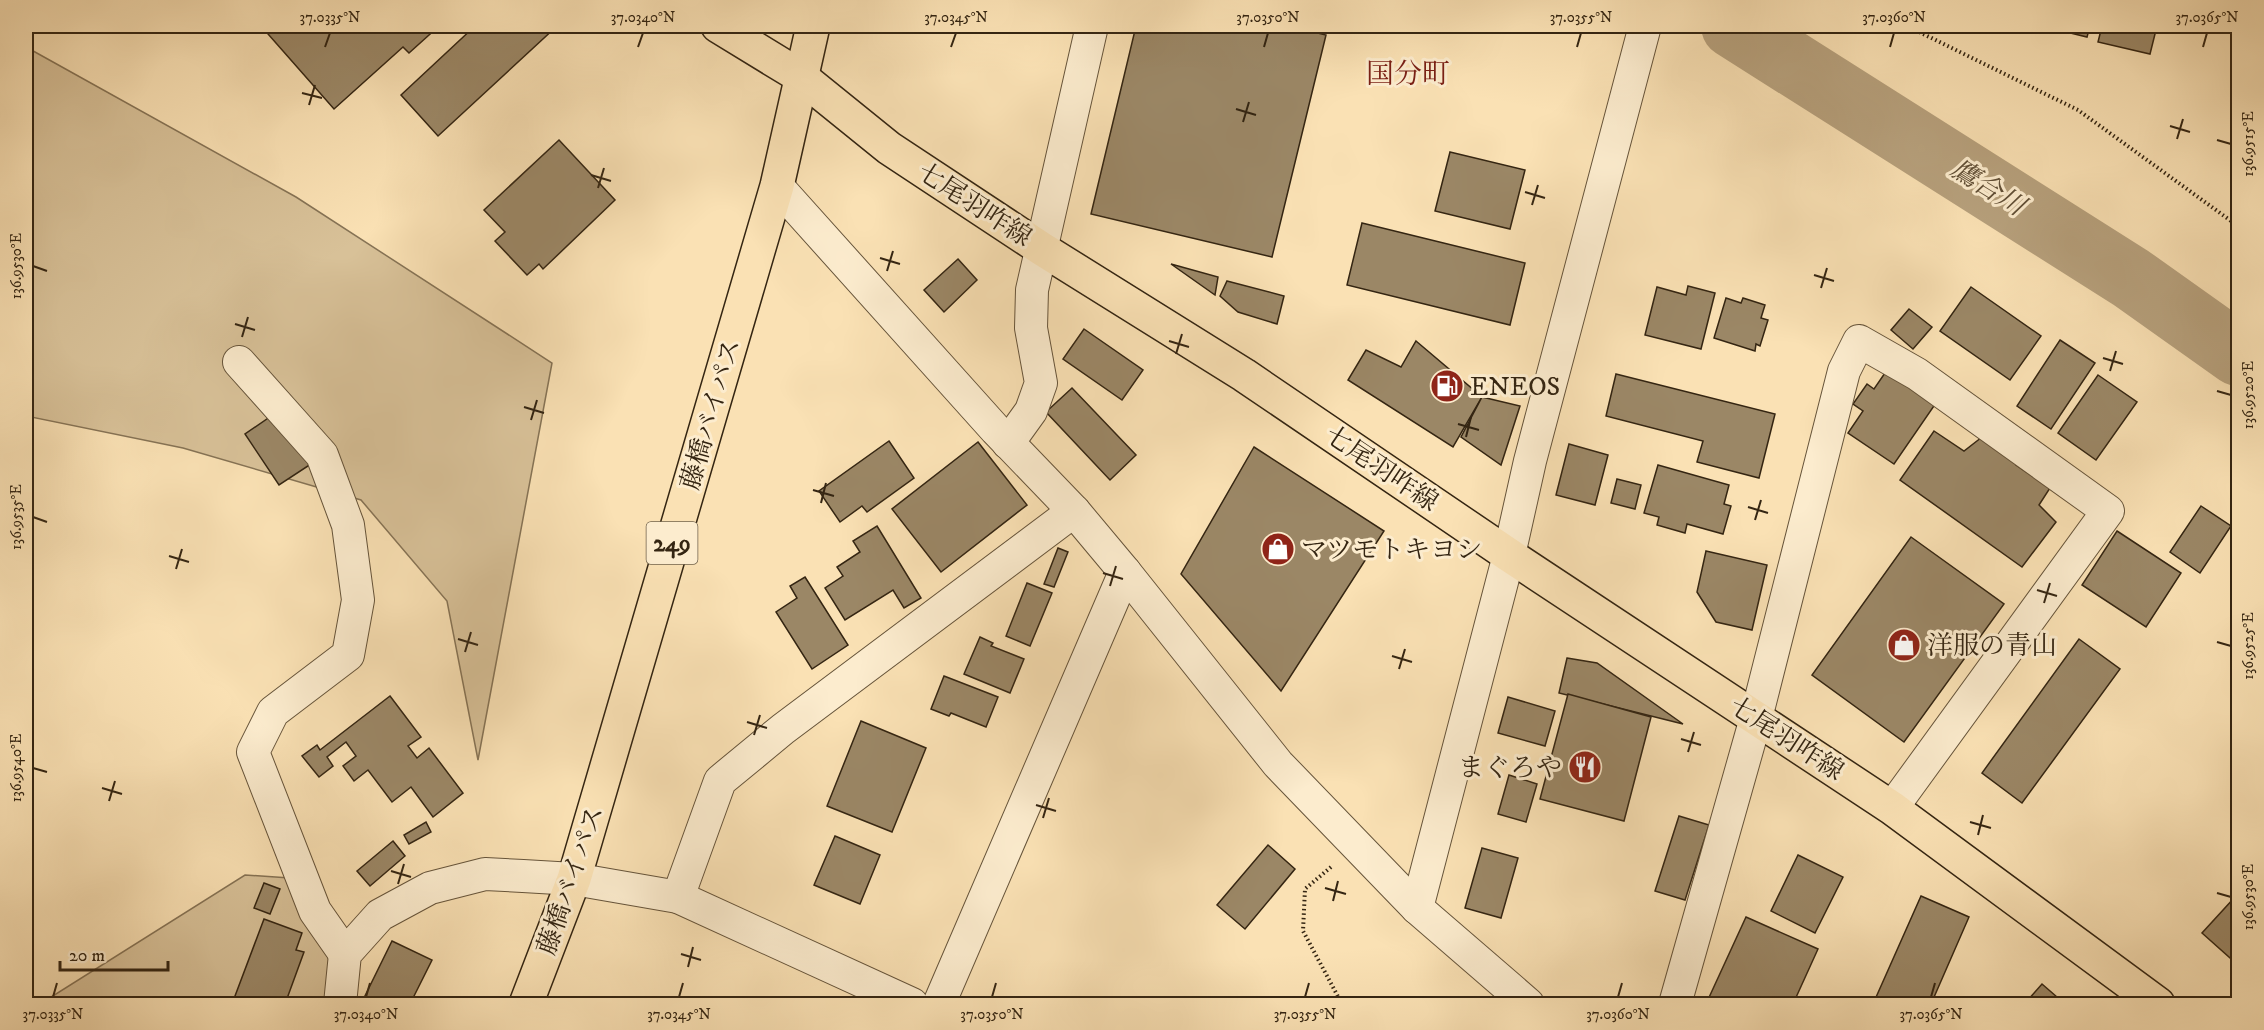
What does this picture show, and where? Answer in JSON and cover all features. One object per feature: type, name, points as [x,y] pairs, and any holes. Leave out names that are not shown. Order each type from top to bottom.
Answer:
[{"type":"main road","name":"七尾羽咋線","points":[[718,26],[800,76],[889,147],[1042,249],[1244,375],[1509,555],[1892,808],[2158,1005]]},
{"type":"main road","name":"藤橋バイパス","points":[[526,1005],[574,879],[777,186],[813,26]]},
{"type":"street","points":[[1008,443],[1031,411],[1041,383],[1031,328],[1032,290],[1092,26]]},
{"type":"street","points":[[1417,908],[1509,555],[1530,461],[1645,26]]},
{"type":"street","points":[[777,186],[1008,443],[1074,511],[1278,764],[1417,908],[1528,1005]]},
{"type":"street","points":[[1675,1005],[1756,718],[1844,371],[1859,341],[1917,374],[2108,511],[1892,808]]},
{"type":"street","points":[[239,362],[322,455],[348,525],[358,600],[348,655],[273,712],[254,752],[315,911],[345,954]]},
{"type":"street","points":[[678,897],[720,781],[783,729],[1074,511]]},
{"type":"street","points":[[939,1005],[1125,572]]},
{"type":"street","points":[[340,1005],[345,954],[380,915],[430,888],[485,874],[574,879],[678,897],[912,1005]]},
{"type":"path","points":[[1907,26],[2078,110],[2238,226]]},
{"type":"path","points":[[1342,1005],[1303,931],[1305,889],[1357,846]]},
{"type":"shaded area","points":[[26,47],[296,197],[552,363],[478,760],[447,601],[361,500],[183,448],[26,416]]},
{"type":"shaded area","points":[[245,875],[304,879],[343,1004],[40,1004]]},
{"type":"building","points":[[261,26],[439,26],[409,53],[403,47],[334,109]]},
{"type":"building","points":[[475,26],[557,26],[438,136],[401,95]]},
{"type":"building","points":[[1136,26],[1306,26],[1305,30],[1326,35],[1272,257],[1091,214]]},
{"type":"building","points":[[2051,26],[2090,26],[2087,37],[2050,28]]},
{"type":"building","points":[[2102,26],[2157,26],[2150,54],[2098,42]]},
{"type":"building","points":[[559,140],[615,200],[543,269],[539,264],[527,275],[495,241],[505,232],[484,210]]},
{"type":"building","points":[[1450,152],[1525,170],[1510,229],[1435,211]]},
{"type":"building","points":[[1362,223],[1525,263],[1510,325],[1347,285]]},
{"type":"building","points":[[958,259],[977,280],[944,312],[924,290]]},
{"type":"building","points":[[1171,264],[1218,277],[1215,295]]},
{"type":"building","points":[[1227,281],[1284,296],[1277,324],[1238,312],[1220,296]]},
{"type":"building","points":[[1688,286],[1715,293],[1701,349],[1645,335],[1657,287],[1686,295]]},
{"type":"building","points":[[1971,287],[2041,336],[2010,380],[1940,331]]},
{"type":"building","points":[[1726,298],[1741,303],[1743,298],[1765,305],[1761,318],[1768,320],[1760,346],[1756,344],[1755,351],[1714,338]]},
{"type":"building","points":[[1909,309],[1932,327],[1913,349],[1891,330]]},
{"type":"building","points":[[1084,329],[1143,370],[1122,400],[1063,359]]},
{"type":"building","points":[[2060,340],[2095,363],[2051,429],[2017,406]]},
{"type":"building","points":[[1416,341],[1482,397],[1453,447],[1348,380],[1366,350],[1401,367]]},
{"type":"building","points":[[1887,370],[1936,403],[1894,464],[1848,433],[1863,411],[1853,404],[1867,384],[1874,389]]},
{"type":"building","points":[[1616,374],[1775,414],[1759,478],[1697,462],[1703,441],[1606,416]]},
{"type":"building","points":[[2098,375],[2137,402],[2096,460],[2058,433]]},
{"type":"building","points":[[1072,388],[1136,455],[1110,480],[1046,412]]},
{"type":"building","points":[[1482,397],[1520,406],[1501,465],[1461,437]]},
{"type":"building","points":[[277,412],[311,464],[279,485],[245,434]]},
{"type":"building","points":[[1934,431],[1964,451],[1982,437],[2011,450],[2016,465],[2050,488],[2039,505],[2056,522],[2022,567],[1900,480]]},
{"type":"building","points":[[889,441],[914,478],[867,512],[862,506],[840,522],[819,491]]},
{"type":"building","points":[[978,442],[1027,505],[941,572],[892,509]]},
{"type":"building","points":[[1569,444],[1608,455],[1595,505],[1556,495]]},
{"type":"building","points":[[1254,447],[1384,531],[1281,691],[1181,574]]},
{"type":"building","points":[[1658,465],[1729,485],[1724,504],[1731,506],[1723,534],[1687,524],[1685,533],[1657,525],[1659,517],[1644,513]]},
{"type":"building","points":[[1617,479],[1641,485],[1635,509],[1611,503]]},
{"type":"building","points":[[2201,506],[2231,526],[2200,573],[2170,552]]},
{"type":"building","points":[[877,526],[921,598],[904,608],[893,590],[845,620],[825,588],[843,576],[837,567],[860,552],[853,541]]},
{"type":"building","points":[[2117,531],[2181,573],[2146,627],[2082,585]]},
{"type":"building","points":[[1911,537],[2004,604],[1904,742],[1812,675]]},
{"type":"building","points":[[1058,548],[1068,552],[1054,587],[1044,584]]},
{"type":"building","points":[[1706,551],[1767,565],[1752,630],[1716,622],[1697,592]]},
{"type":"building","points":[[805,577],[848,645],[812,669],[776,612],[797,598],[790,586]]},
{"type":"building","points":[[1027,583],[1052,593],[1030,646],[1006,636]]},
{"type":"building","points":[[980,637],[993,643],[991,646],[1024,659],[1010,693],[964,674]]},
{"type":"building","points":[[2079,639],[2120,669],[2022,803],[1982,773]]},
{"type":"building","points":[[1567,658],[1597,663],[1683,724],[1559,693]]},
{"type":"building","points":[[944,676],[998,697],[986,727],[951,713],[949,716],[931,709]]},
{"type":"building","points":[[1568,694],[1651,717],[1624,821],[1540,799]]},
{"type":"building","points":[[390,696],[421,737],[408,746],[417,758],[429,748],[463,793],[433,817],[411,787],[392,802],[368,770],[354,781],[343,766],[356,756],[346,742],[327,757],[333,766],[319,777],[302,756],[317,745],[320,750]]},
{"type":"building","points":[[1508,697],[1555,711],[1545,746],[1498,733]]},
{"type":"building","points":[[861,721],[926,748],[892,832],[827,806]]},
{"type":"building","points":[[1509,775],[1537,784],[1526,822],[1498,814]]},
{"type":"building","points":[[1679,816],[1709,825],[1685,900],[1655,891]]},
{"type":"building","points":[[426,822],[431,832],[409,844],[404,835]]},
{"type":"building","points":[[835,836],[880,855],[860,904],[814,885]]},
{"type":"building","points":[[393,841],[405,856],[370,886],[357,871]]},
{"type":"building","points":[[1268,845],[1295,869],[1245,929],[1217,905]]},
{"type":"building","points":[[1482,848],[1518,858],[1501,918],[1465,908]]},
{"type":"building","points":[[1798,855],[1843,877],[1815,933],[1771,911]]},
{"type":"building","points":[[264,883],[280,889],[270,914],[254,908]]},
{"type":"building","points":[[1921,896],[1969,917],[1931,1004],[1873,1004]]},
{"type":"building","points":[[2235,897],[2238,901],[2238,965],[2202,933]]},
{"type":"building","points":[[1746,917],[1818,949],[1793,1004],[1706,1004]]},
{"type":"building","points":[[264,919],[302,933],[296,950],[304,952],[285,1004],[232,1004]]},
{"type":"building","points":[[392,941],[432,960],[410,1004],[361,1004]]},
{"type":"building","points":[[2042,984],[2065,1004],[2031,1004],[2027,1001]]},
{"type":"waterway","name":"鷹合川","points":[[1733,26],[2131,278],[2238,354]]},
{"type":"place","name":"ENEOS","points":[[1447,386]]},
{"type":"place","name":"マツモトキヨシ","points":[[1278,549]]},
{"type":"place","name":"洋服の青山","points":[[1904,645]]},
{"type":"place","name":"まぐろや","points":[[1585,767]]},
{"type":"district","name":"国分町","points":[[1408,73]]}]
